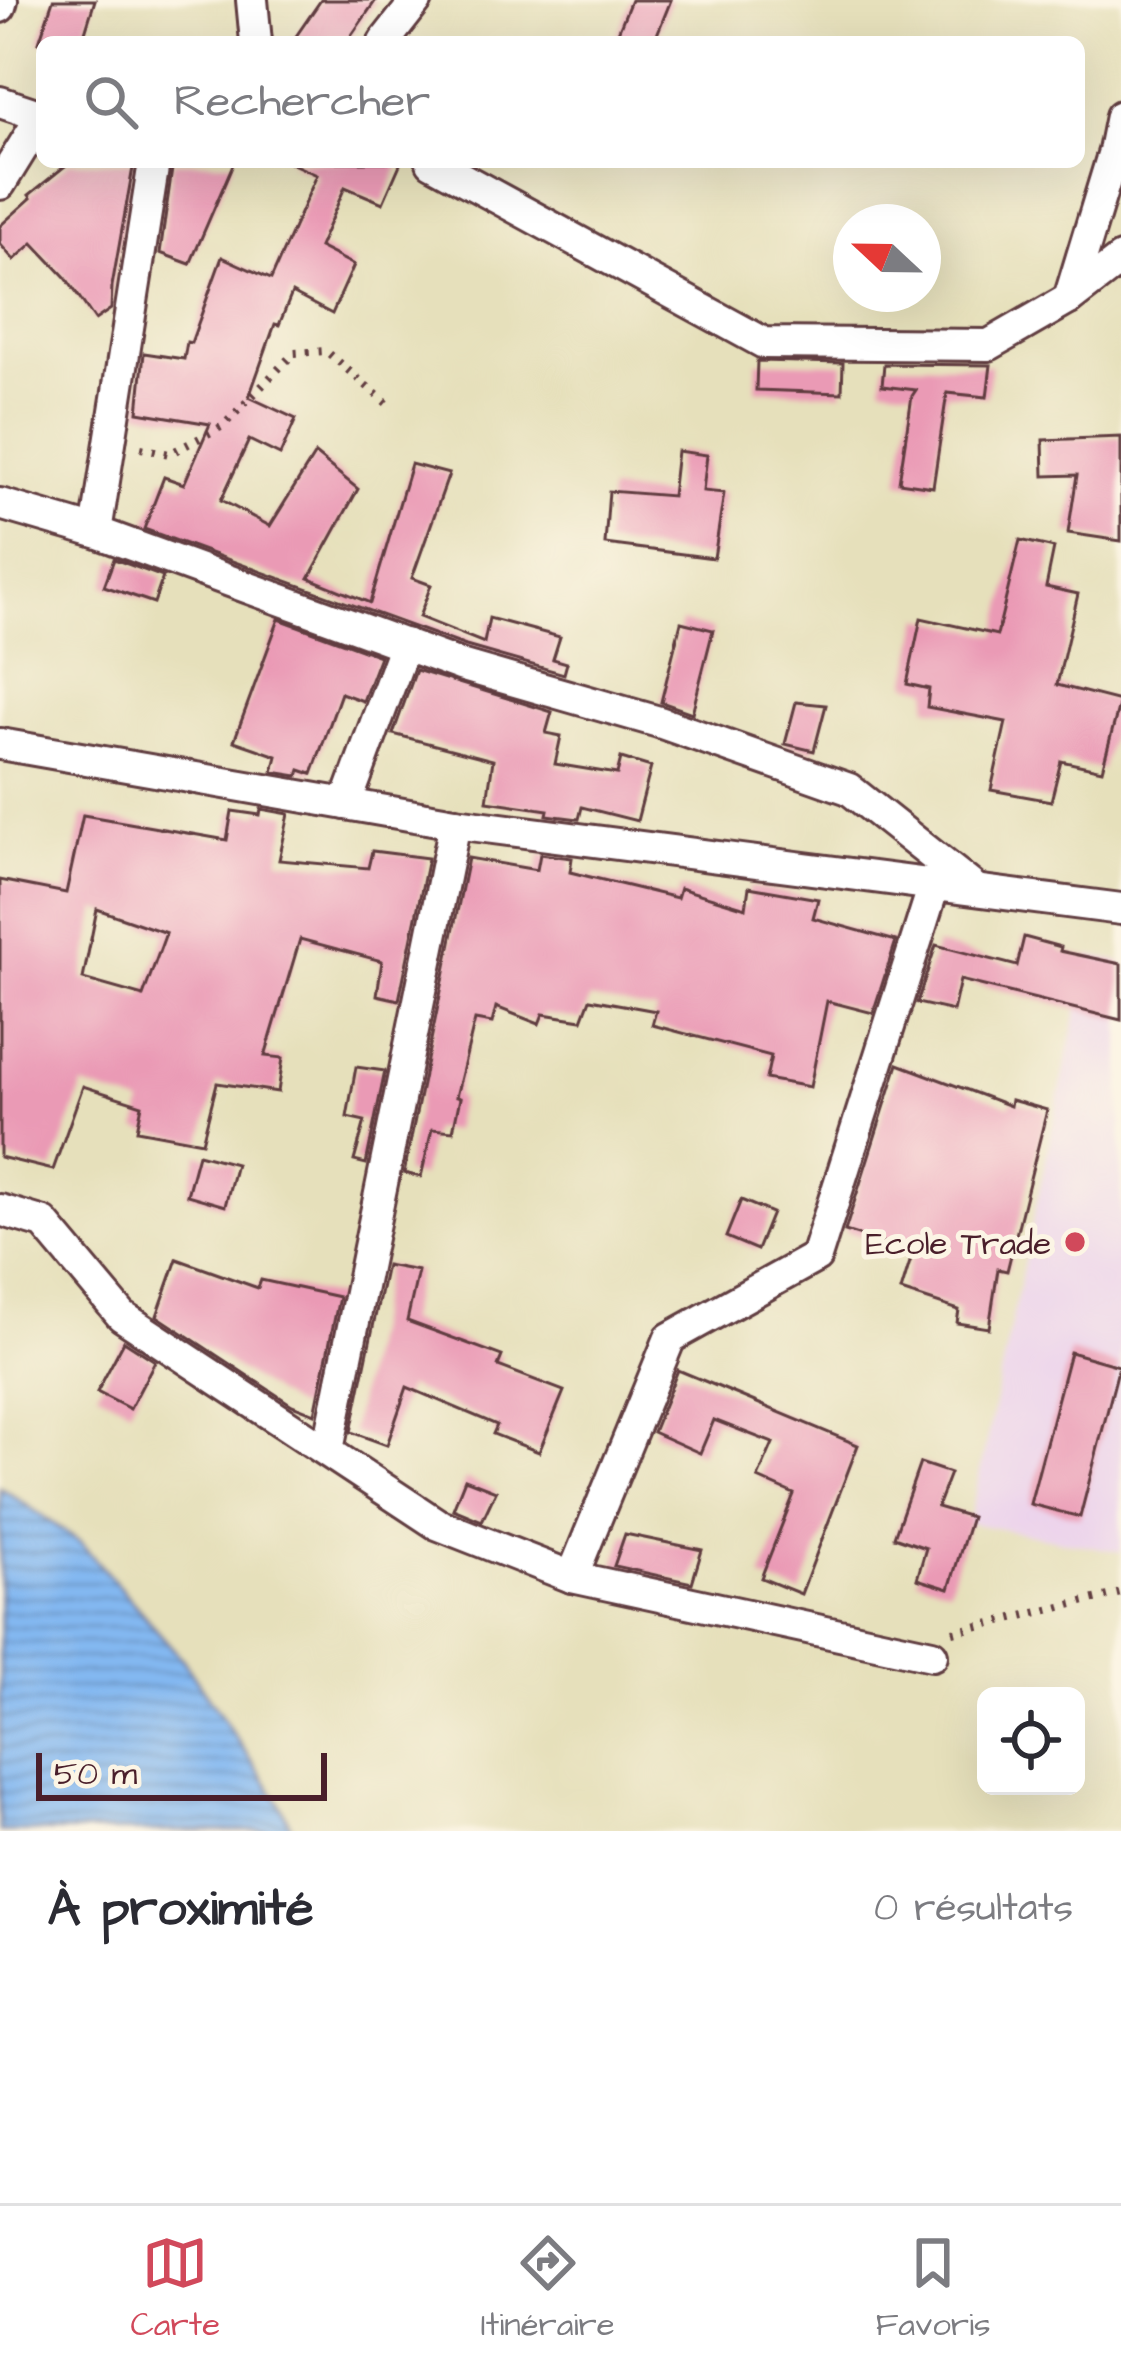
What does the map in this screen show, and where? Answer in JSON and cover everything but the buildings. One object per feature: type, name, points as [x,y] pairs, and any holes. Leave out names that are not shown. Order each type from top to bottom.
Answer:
[{"type":"street","points":[[252,0],[255,36]]},
{"type":"street","points":[[390,36],[417,0]]},
{"type":"street","points":[[0,102],[36,114]]},
{"type":"street","points":[[1070,298],[1121,116]]},
{"type":"street","points":[[0,184],[36,126]]},
{"type":"street","points":[[95,532],[153,168]]},
{"type":"street","points":[[443,168],[764,343],[989,345],[1070,298],[1121,259]]},
{"type":"street","points":[[0,504],[95,532],[460,664],[658,722],[849,789],[974,888]]},
{"type":"street","points":[[346,804],[405,644]]},
{"type":"street","points":[[0,744],[455,823],[1119,907]]},
{"type":"street","points":[[328,1450],[455,823]]},
{"type":"street","points":[[572,1577],[670,1338],[816,1257],[934,885]]},
{"type":"street","points":[[0,1210],[44,1223],[122,1316],[437,1524],[572,1577],[932,1655]]},
{"type":"path","points":[[110,442],[169,454],[224,426],[294,352],[326,351],[390,406]]},
{"type":"path","points":[[891,1647],[1121,1592]]},
{"type":"shaded area","name":"Ecole Trade","points":[[1089,955],[1121,962],[1121,1552],[969,1523]]},
{"type":"water","points":[[0,1487],[80,1542],[183,1660],[278,1800],[293,1831],[0,1831]]},
{"type":"place","name":"Ecole Trade","points":[[1075,1242]]}]
